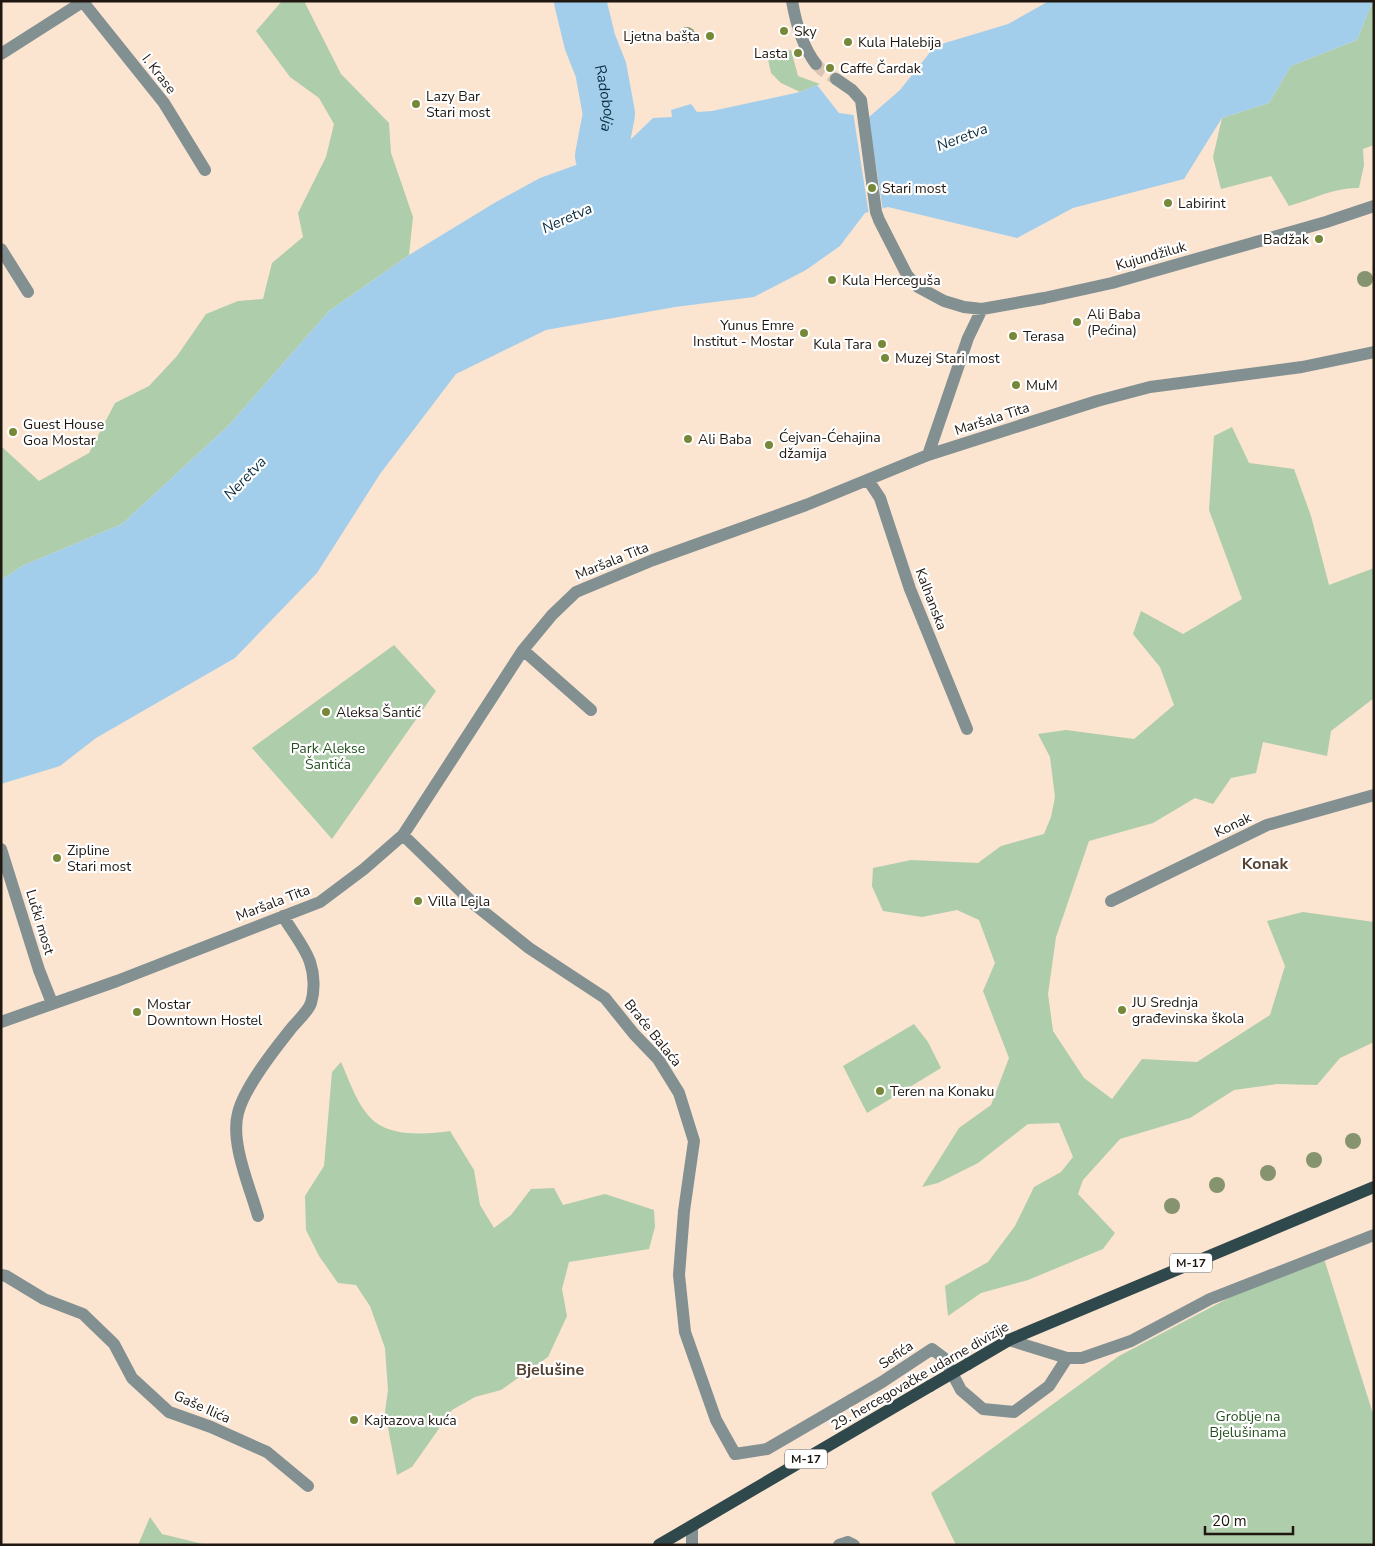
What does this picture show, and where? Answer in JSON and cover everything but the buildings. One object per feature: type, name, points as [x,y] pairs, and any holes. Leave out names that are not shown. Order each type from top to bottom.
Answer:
[{"type":"main road","name":"29. hercegovačke udarne divizije","points":[[659,1545],[1010,1340],[1374,1187]]},
{"type":"street","points":[[792,1],[798,30],[804,45],[816,64]]},
{"type":"street","points":[[1,54],[83,2]]},
{"type":"street","name":"I. Krase","points":[[83,2],[164,103],[206,170]]},
{"type":"street","name":"Kujundžiluk","points":[[836,79],[852,90],[861,100],[876,212],[907,275],[918,286],[944,301],[964,307],[982,309],[1112,283],[1326,222],[1374,206]]},
{"type":"street","points":[[1,249],[28,292]]},
{"type":"street","points":[[928,455],[964,346],[982,309]]},
{"type":"street","name":"Maršala Tita","points":[[1,1022],[126,977],[320,902],[403,835],[523,650],[552,615],[576,592],[653,560],[806,505],[928,455],[1097,401],[1150,387],[1302,367],[1374,352]]},
{"type":"street","name":"Kalhanska","points":[[868,480],[880,498],[910,589],[967,729]]},
{"type":"street","points":[[523,650],[591,710]]},
{"type":"street","name":"Konak","points":[[1111,901],[1267,825],[1374,795]]},
{"type":"street","name":"Braće Balaća","points":[[403,835],[474,904],[529,948],[605,998],[634,1034],[658,1059],[678,1093],[694,1141],[684,1211],[679,1275],[685,1332],[716,1420],[735,1454]]},
{"type":"street","name":"Lučki most","points":[[1,849],[39,970],[52,1003]]},
{"type":"street","points":[[258,1216],[239,1151],[236,1130],[238,1112],[247,1092],[279,1044],[310,1004],[314,982],[310,961],[283,916]]},
{"type":"street","points":[[1010,1340],[1067,1358],[1082,1358],[1131,1342],[1210,1300],[1374,1235]]},
{"type":"street","name":"Gaše Ilića","points":[[1,1275],[6,1276],[44,1299],[83,1314],[114,1344],[132,1378],[169,1412],[211,1427],[267,1452],[308,1486]]},
{"type":"street","name":"Sefića","points":[[735,1454],[767,1450],[932,1350],[944,1358],[961,1390],[983,1409],[1014,1412],[1050,1386],[1067,1358]]},
{"type":"street","points":[[687,1529],[692,1545]]},
{"type":"street","points":[[839,1545],[848,1542],[854,1545]]},
{"type":"green space","points":[[282,1],[307,1],[305,3],[341,74],[389,123],[391,153],[413,217],[409,255],[329,311],[229,425],[122,524],[22,566],[1,580],[1,446],[39,481],[89,453],[115,403],[149,386],[177,356],[206,314],[238,301],[263,299],[272,263],[303,237],[298,213],[326,157],[334,124],[319,98],[290,77],[256,31]]},
{"type":"green space","points":[[562,1],[576,1],[583,18],[590,56],[587,56]]},
{"type":"green space","points":[[1373,1],[1374,145],[1363,149],[1364,165],[1359,188],[1333,191],[1289,206],[1271,176],[1221,189],[1213,157],[1222,118],[1269,103],[1291,66],[1357,40]]},
{"type":"green space","points":[[791,50],[798,76],[820,84],[800,92],[781,83],[771,73],[767,55]]},
{"type":"green space","points":[[1232,427],[1249,463],[1294,469],[1311,516],[1329,585],[1374,568],[1374,698],[1331,731],[1327,756],[1263,742],[1256,773],[1231,778],[1213,804],[1195,798],[1153,823],[1089,841],[1056,937],[1048,994],[1053,1031],[1084,1078],[1112,1099],[1142,1059],[1197,1062],[1270,1015],[1285,966],[1267,921],[1303,912],[1374,922],[1374,1042],[1340,1058],[1317,1085],[1277,1084],[1234,1090],[1190,1118],[1120,1139],[1083,1180],[1078,1194],[1115,1233],[1103,1249],[1028,1280],[981,1293],[948,1316],[945,1286],[988,1262],[1015,1226],[1034,1187],[1061,1172],[1073,1157],[1059,1123],[1028,1124],[978,1163],[938,1183],[922,1187],[959,1128],[991,1105],[1009,1058],[983,991],[995,963],[979,920],[957,910],[922,917],[883,911],[872,886],[873,868],[911,860],[978,863],[1001,846],[1044,834],[1051,817],[1055,797],[1050,757],[1038,734],[1066,730],[1134,739],[1174,705],[1160,667],[1133,634],[1141,611],[1183,634],[1242,599],[1209,510],[1214,436]]},
{"type":"green space","name":"Park Alekse Šantića","points":[[394,645],[436,691],[332,839],[252,748]]},
{"type":"green space","name":"Teren na Konaku","points":[[914,1024],[928,1042],[941,1068],[867,1113],[843,1066]]},
{"type":"green space","points":[[341,1062],[359,1102],[375,1122],[383,1127],[401,1132],[432,1133],[450,1131],[474,1170],[480,1205],[494,1228],[511,1215],[531,1189],[554,1188],[563,1205],[605,1194],[654,1210],[655,1227],[649,1249],[569,1262],[562,1289],[567,1316],[548,1357],[501,1390],[475,1397],[452,1410],[412,1467],[397,1475],[385,1412],[388,1390],[385,1348],[370,1306],[356,1285],[338,1283],[319,1256],[306,1230],[305,1196],[324,1166],[332,1072]]},
{"type":"green space","name":"Groblje na Bjelušinama","points":[[1321,1249],[1374,1417],[1374,1545],[956,1545],[931,1493],[1119,1356]]},
{"type":"green space","points":[[150,1517],[162,1534],[207,1545],[138,1545]]},
{"type":"water","points":[[576,1],[593,1],[591,17],[596,54],[590,56],[583,18]]},
{"type":"water","name":"Neretva","points":[[1049,1],[1373,1],[1357,40],[1291,66],[1269,103],[1222,118],[1184,179],[1073,208],[1017,238],[888,207],[865,213],[840,246],[806,270],[754,297],[675,307],[546,330],[456,374],[380,474],[317,573],[235,658],[96,738],[60,766],[1,784],[1,580],[22,566],[122,524],[229,425],[329,311],[409,255],[496,202],[540,178],[601,156],[610,142],[628,142],[653,118],[672,117],[671,110],[691,104],[697,112],[712,111],[800,92],[817,85],[839,113],[869,117],[900,90],[935,46],[1008,24]]},
{"type":"pier","points":[[853,112],[868,114],[883,211],[869,215]]},
{"type":"waterway","name":"Radobolja","points":[[580,1],[590,42],[601,70],[609,114],[601,156],[620,194]]},
{"type":"tunnel","points":[[816,64],[836,79]]},
{"type":"place","name":"Sky","points":[[784,31]]},
{"type":"place","name":"Ljetna bašta","points":[[710,36]]},
{"type":"place","name":"Kula Halebija","points":[[848,42]]},
{"type":"place","name":"Lasta","points":[[798,53]]},
{"type":"place","name":"Caffe Čardak","points":[[830,68]]},
{"type":"place","name":"Lazy Bar Stari most","points":[[416,104]]},
{"type":"place","name":"Stari most","points":[[872,188]]},
{"type":"place","name":"Labirint","points":[[1168,203]]},
{"type":"place","name":"Badžak","points":[[1319,239]]},
{"type":"place","name":"Kula Herceguša","points":[[832,280]]},
{"type":"place","name":"Ali Baba (Pećina)","points":[[1077,322]]},
{"type":"place","name":"Yunus Emre Institut - Mostar","points":[[804,333]]},
{"type":"place","name":"Terasa","points":[[1013,336]]},
{"type":"place","name":"Kula Tara","points":[[882,344]]},
{"type":"place","name":"Muzej Stari most","points":[[885,358]]},
{"type":"place","name":"MuM","points":[[1016,385]]},
{"type":"place","name":"Guest House Goa Mostar","points":[[13,432]]},
{"type":"place","name":"Ali Baba","points":[[688,439]]},
{"type":"place","name":"Ćejvan-Ćehajina džamija","points":[[769,445]]},
{"type":"place","name":"Aleksa Šantić","points":[[326,712]]},
{"type":"place","name":"Zipline Stari most","points":[[57,858]]},
{"type":"place","name":"Villa Lejla","points":[[418,901]]},
{"type":"place","name":"JU Srednja građevinska škola","points":[[1122,1010]]},
{"type":"place","name":"Mostar Downtown Hostel","points":[[137,1012]]},
{"type":"place","name":"Teren na Konaku","points":[[880,1091]]},
{"type":"place","name":"Kajtazova kuća","points":[[354,1420]]},
{"type":"district","name":"Konak","points":[[1265,864]]},
{"type":"district","name":"Bjelušine","points":[[550,1370]]}]
